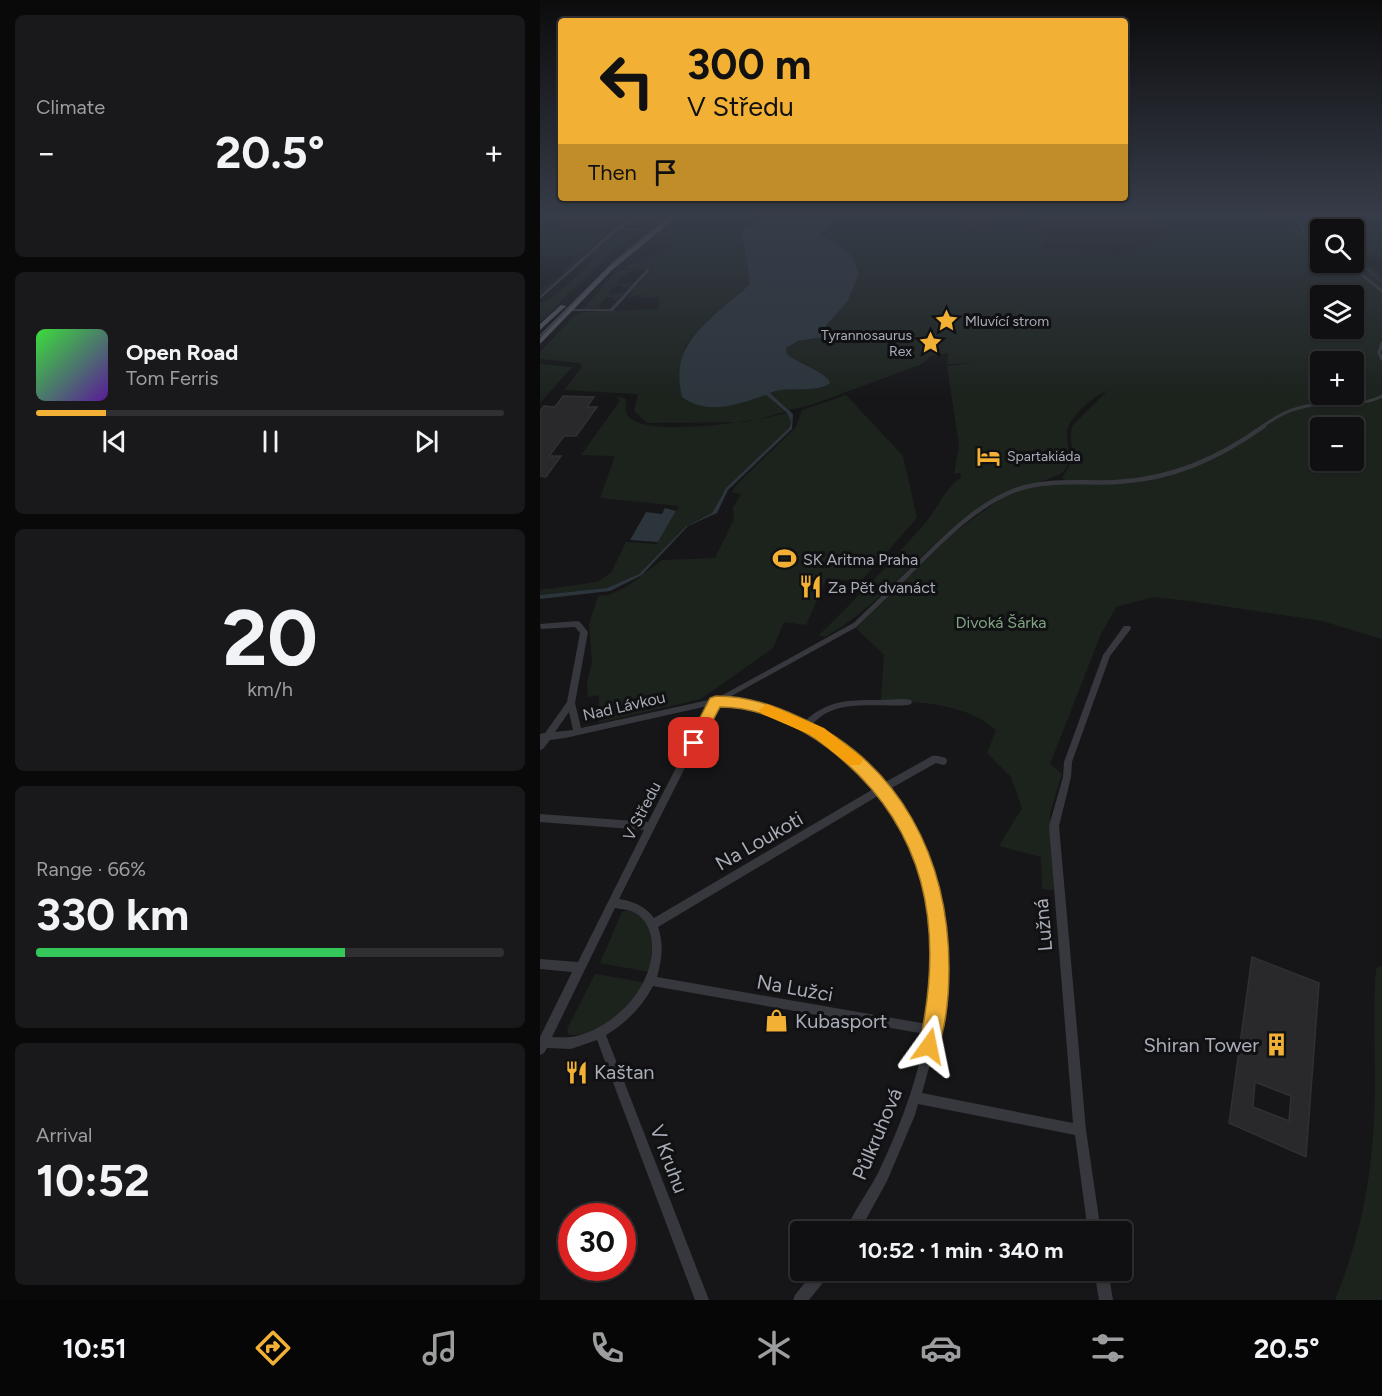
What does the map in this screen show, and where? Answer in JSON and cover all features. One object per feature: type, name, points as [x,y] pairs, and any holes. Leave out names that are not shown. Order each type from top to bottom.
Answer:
[{"type":"main road","points":[[540,328],[592,277]]},
{"type":"main road","points":[[540,342],[603,277]]},
{"type":"street","points":[[540,298],[563,277]]},
{"type":"street","points":[[570,310],[612,309],[642,277]]},
{"type":"street","points":[[1364,277],[1382,291]]},
{"type":"street","points":[[1382,343],[1379,353],[1382,359]]},
{"type":"street","points":[[716,702],[855,625],[960,524],[1012,491],[1036,483],[1112,483],[1186,470],[1231,449],[1283,412],[1313,405],[1371,402],[1382,396]]},
{"type":"street","points":[[541,626],[578,624],[584,632],[571,703],[578,732]]},
{"type":"street","name":"Lužná","points":[[1093,1221],[1080,1130],[1054,826],[1067,777],[1068,762],[1090,700],[1107,656],[1127,628]]},
{"type":"street","name":"Půlkruhová","points":[[716,702],[739,702],[806,725],[851,757],[884,789],[908,824],[919,848],[936,908],[940,966],[939,999],[916,1098],[894,1156],[857,1221]]},
{"type":"street","name":"Nad Lávkou","points":[[545,737],[716,702]]},
{"type":"street","name":"V Středu","points":[[542,1046],[651,826],[716,702]]},
{"type":"street","points":[[806,725],[818,712],[832,705],[908,702]]},
{"type":"street","points":[[540,747],[571,703]]},
{"type":"street","name":"Na Loukoti","points":[[652,924],[921,766],[935,759],[943,760]]},
{"type":"street","points":[[540,818],[651,826]]},
{"type":"street","points":[[613,903],[638,908],[652,924]]},
{"type":"street","name":"V Středu","points":[[542,1046],[570,1043],[600,1033],[621,1018],[652,981],[658,950],[652,924]]},
{"type":"street","points":[[540,964],[580,967]]},
{"type":"street","name":"Na Lužci","points":[[652,981],[932,1030]]},
{"type":"street","name":"V Kruhu","points":[[600,1033],[702,1300]]},
{"type":"street","points":[[916,1098],[1080,1130]]},
{"type":"street","points":[[800,1300],[815,1281]]},
{"type":"street","points":[[1103,1281],[1106,1300]]},
{"type":"green space","points":[[560,277],[540,295],[540,290]]},
{"type":"green space","points":[[575,277],[587,277],[540,322],[540,303],[556,295]]},
{"type":"green space","points":[[612,277],[623,277],[618,283],[633,283],[628,288],[618,285],[610,290],[610,295],[625,291],[616,301],[612,301],[615,298],[606,297],[598,307],[603,308],[583,309]]},
{"type":"green space","points":[[645,277],[750,277],[751,283],[706,322],[685,346],[686,400],[716,407],[766,395],[785,412],[746,422],[647,423],[634,411],[638,394],[564,390],[582,367],[580,363],[540,359],[540,352],[574,316],[583,312],[658,309],[660,297],[639,298],[641,295],[627,298]]},
{"type":"green space","name":"Divoká Šárka","points":[[852,277],[1382,277],[1382,639],[1322,621],[1190,601],[1154,597],[1116,607],[1101,634],[1050,764],[1062,774],[1050,813],[1054,890],[1042,889],[1041,857],[999,846],[1022,808],[1011,777],[987,753],[996,730],[971,714],[956,709],[926,703],[881,700],[884,655],[856,628],[952,534],[1003,497],[1016,491],[1065,481],[1062,477],[1073,455],[1072,426],[1107,391],[1082,408],[1068,426],[1069,458],[1063,472],[999,496],[975,511],[849,622],[825,637],[819,635],[901,550],[927,521],[951,487],[961,478],[960,473],[954,474],[959,445],[947,366],[974,363],[947,364],[948,353],[931,356],[922,364],[811,405],[789,410],[770,393],[783,389],[822,388],[827,377],[793,360],[786,353],[786,348],[798,341],[816,339],[847,302],[855,281]]},
{"type":"green space","points":[[540,364],[572,367],[540,403]]},
{"type":"green space","name":"SK Aritma Praha","points":[[846,395],[903,456],[917,518],[860,582],[827,578],[806,625],[784,622],[773,648],[701,699],[599,723],[599,695],[588,697],[587,683],[592,663],[589,624],[598,596],[609,595],[628,586],[662,560],[715,558],[734,519],[733,508],[741,494],[732,492],[737,484],[796,427],[802,410]]},
{"type":"green space","points":[[616,396],[626,399],[626,411],[629,417],[641,423],[658,426],[705,426],[787,413],[791,422],[784,435],[722,494],[712,513],[685,527],[639,574],[607,588],[540,595],[540,590],[597,582],[611,573],[626,542],[657,544],[679,506],[600,498],[615,456],[581,455],[620,401]]},
{"type":"green space","points":[[628,910],[638,914],[649,927],[652,953],[649,972],[600,963],[622,912]]},
{"type":"green space","points":[[1382,965],[1382,1300],[1335,1300],[1351,1256],[1367,1190],[1375,1102],[1376,969]]},
{"type":"green space","points":[[595,974],[642,982],[643,988],[619,1013],[601,1027],[591,1032],[569,1035],[567,1029]]},
{"type":"shaded area","points":[[749,277],[858,277],[847,302],[826,326],[825,337],[798,341],[786,348],[786,353],[790,357],[824,375],[830,383],[818,388],[770,393],[793,414],[792,429],[728,490],[717,513],[688,526],[642,575],[610,591],[540,599],[540,595],[607,588],[639,574],[685,527],[712,513],[726,488],[789,428],[791,422],[787,413],[766,395],[734,405],[712,407],[692,403],[682,397],[680,366],[689,342],[707,322],[750,283]]},
{"type":"shaded area","points":[[665,508],[676,511],[658,542],[630,540],[646,512],[662,514]]},
{"type":"building","points":[[563,396],[594,397],[587,407],[597,407],[576,436],[564,436],[549,456],[561,456],[546,477],[540,476],[540,411],[544,406],[555,407]]},
{"type":"building","name":"Shiran Tower","points":[[1252,957],[1319,983],[1306,1157],[1229,1123]],"holes":[[[1255,1082],[1291,1096],[1289,1121],[1253,1107]]]},
{"type":"waterway","points":[[1376,277],[1382,282]]},
{"type":"tram line","points":[[540,336],[599,277]]},
{"type":"slow traffic","points":[[767,710],[819,732],[855,760]]},
{"type":"place","name":"Mluvící strom","points":[[947,321]]},
{"type":"place","name":"Tyrannosaurus Rex","points":[[930,343]]},
{"type":"place","name":"Spartakiáda","points":[[989,456]]},
{"type":"place","name":"SK Aritma Praha","points":[[785,559]]},
{"type":"place","name":"Za Pět dvanáct","points":[[810,587]]},
{"type":"place","name":"Kubasport","points":[[777,1021]]},
{"type":"place","name":"Shiran Tower","points":[[1277,1045]]},
{"type":"place","name":"Kaštan","points":[[576,1072]]},
{"type":"route","points":[[694,743],[716,702],[730,700],[760,707],[819,732],[869,772],[884,789],[908,824],[919,848],[936,908],[940,937],[939,999],[929,1046]]}]
